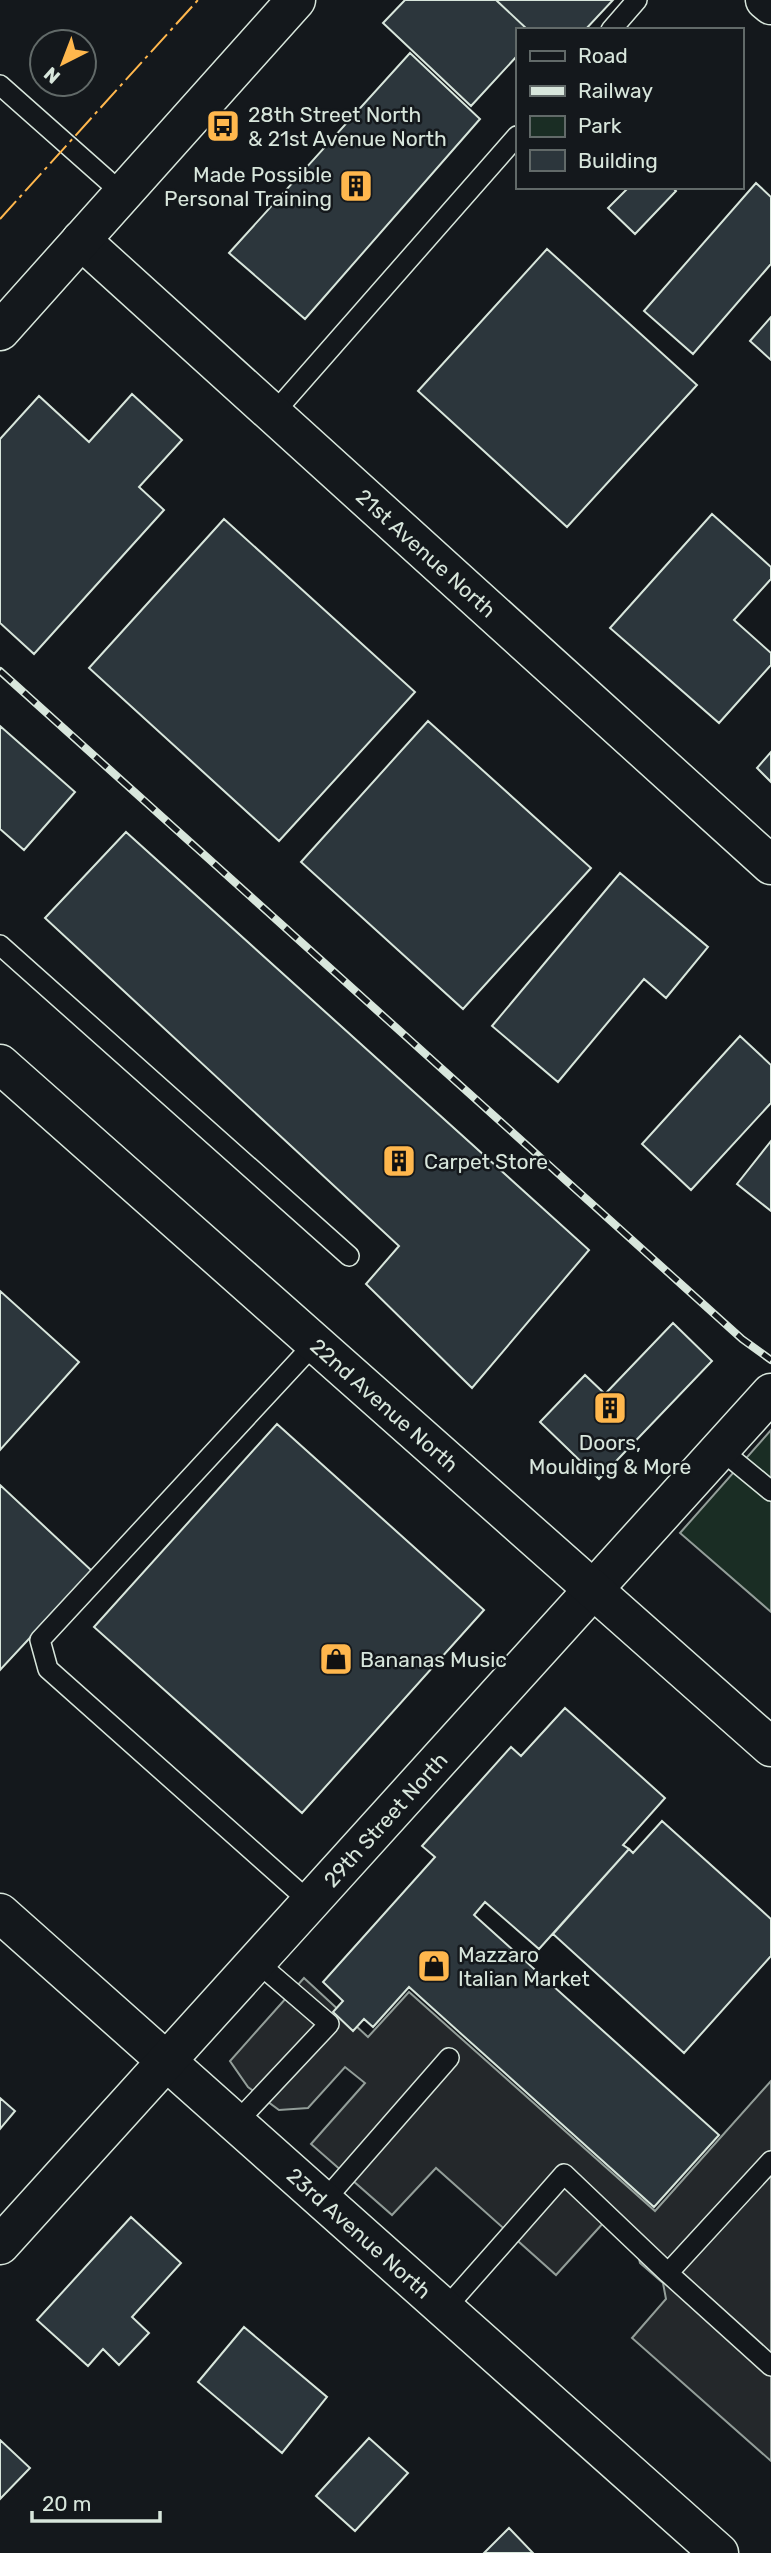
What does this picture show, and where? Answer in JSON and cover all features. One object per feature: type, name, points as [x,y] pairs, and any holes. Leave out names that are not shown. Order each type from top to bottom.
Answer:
[{"type":"street","points":[[0,331],[296,0]]},
{"type":"street","points":[[765,0],[771,5]]},
{"type":"street","name":"21st Avenue North","points":[[81,240],[771,865]]},
{"type":"street","name":"22nd Avenue North","points":[[0,1064],[771,1747]]},
{"type":"street","name":"29th Street North","points":[[0,2245],[771,1392]]},
{"type":"street","name":"23rd Avenue North","points":[[0,1913],[719,2553]]},
{"type":"lane","points":[[613,28],[637,0]]},
{"type":"lane","points":[[0,85],[123,194]]},
{"type":"lane","points":[[273,414],[516,137]]},
{"type":"lane","points":[[0,946],[349,1256]]},
{"type":"lane","points":[[311,1903],[48,1669],[40,1640],[315,1343]]},
{"type":"lane","points":[[720,1449],[771,1491]]},
{"type":"lane","points":[[236,2123],[328,2024],[257,1962]]},
{"type":"lane","points":[[324,2200],[449,2058]]},
{"type":"lane","points":[[668,2273],[771,2161]]},
{"type":"lane","points":[[445,2309],[564,2174],[771,2366]]},
{"type":"green space","points":[[771,1430],[771,1612],[680,1533]]},
{"type":"shaded area","points":[[304,1978],[368,2037],[409,1992],[655,2211],[771,2081],[771,2461],[632,2338],[666,2299],[663,2283],[640,2263],[637,2250],[605,2221],[556,2275],[436,2168],[392,2215],[311,2144],[365,2083],[345,2067],[308,2108],[279,2110],[248,2087],[230,2061]]},
{"type":"building","points":[[405,0],[496,0],[526,28],[516,28],[516,57],[471,106],[383,23]]},
{"type":"building","points":[[496,0],[613,0],[587,28],[526,28]]},
{"type":"building","name":"Made Possible Personal Training","points":[[410,53],[480,119],[305,319],[229,253]]},
{"type":"building","points":[[756,183],[771,197],[771,264],[693,354],[644,311]]},
{"type":"building","points":[[627,189],[676,191],[635,234],[608,208]]},
{"type":"building","points":[[547,249],[697,385],[567,527],[418,391]]},
{"type":"building","points":[[771,317],[771,360],[750,341]]},
{"type":"building","points":[[132,394],[182,440],[139,487],[164,510],[34,654],[0,623],[0,439],[39,396],[89,442]]},
{"type":"building","points":[[712,514],[771,567],[771,579],[734,620],[771,653],[771,665],[719,723],[610,628]]},
{"type":"building","points":[[224,519],[415,692],[279,841],[89,668]]},
{"type":"building","points":[[428,721],[591,868],[463,1009],[301,862]]},
{"type":"building","points":[[0,726],[75,792],[24,850],[0,829]]},
{"type":"building","points":[[771,752],[771,782],[757,768]]},
{"type":"building","name":"Carpet Store","points":[[126,832],[589,1250],[472,1388],[366,1284],[399,1246],[45,918]]},
{"type":"building","points":[[620,873],[708,947],[666,998],[644,979],[558,1082],[492,1026]]},
{"type":"building","points":[[740,1036],[771,1065],[771,1103],[691,1190],[642,1144]]},
{"type":"building","points":[[771,1141],[771,1211],[737,1184]]},
{"type":"building","points":[[0,1291],[79,1362],[0,1450]]},
{"type":"building","name":"Doors, Moulding & More","points":[[673,1323],[712,1361],[599,1479],[540,1422],[585,1375],[605,1394]]},
{"type":"building","points":[[277,1424],[484,1610],[302,1813],[94,1627]]},
{"type":"building","points":[[0,1485],[92,1571],[0,1670]]},
{"type":"building","name":"Mazzaro Italian Market","points":[[565,1708],[665,1798],[623,1845],[629,1849],[539,1949],[485,1902],[474,1915],[719,2135],[654,2207],[409,1987],[373,2027],[364,2019],[353,2031],[333,2012],[343,2001],[323,1982],[435,1857],[422,1846],[511,1747],[521,1756]]},
{"type":"building","points":[[662,1821],[771,1919],[771,1956],[684,2053],[553,1934],[629,1849],[633,1853]]},
{"type":"building","points":[[0,2098],[15,2111],[0,2129]]},
{"type":"building","points":[[131,2217],[181,2263],[132,2317],[149,2333],[119,2365],[103,2349],[88,2366],[37,2320]]},
{"type":"building","points":[[244,2327],[327,2397],[282,2453],[198,2382]]},
{"type":"building","points":[[369,2438],[408,2473],[355,2531],[316,2496]]},
{"type":"building","points":[[0,2440],[30,2468],[0,2499]]},
{"type":"building","points":[[509,2528],[533,2553],[484,2553]]},
{"type":"railway","points":[[0,671],[742,1339],[771,1360]]},
{"type":"power","points":[[0,219],[198,0]]},
{"type":"place","name":"28th Street North & 21st Avenue North","points":[[223,126]]},
{"type":"place","name":"Made Possible Personal Training","points":[[356,186]]},
{"type":"place","name":"Carpet Store","points":[[399,1161]]},
{"type":"place","name":"Doors, Moulding & More","points":[[610,1408]]},
{"type":"place","name":"Bananas Music","points":[[336,1659]]},
{"type":"place","name":"Mazzaro Italian Market","points":[[434,1966]]}]
